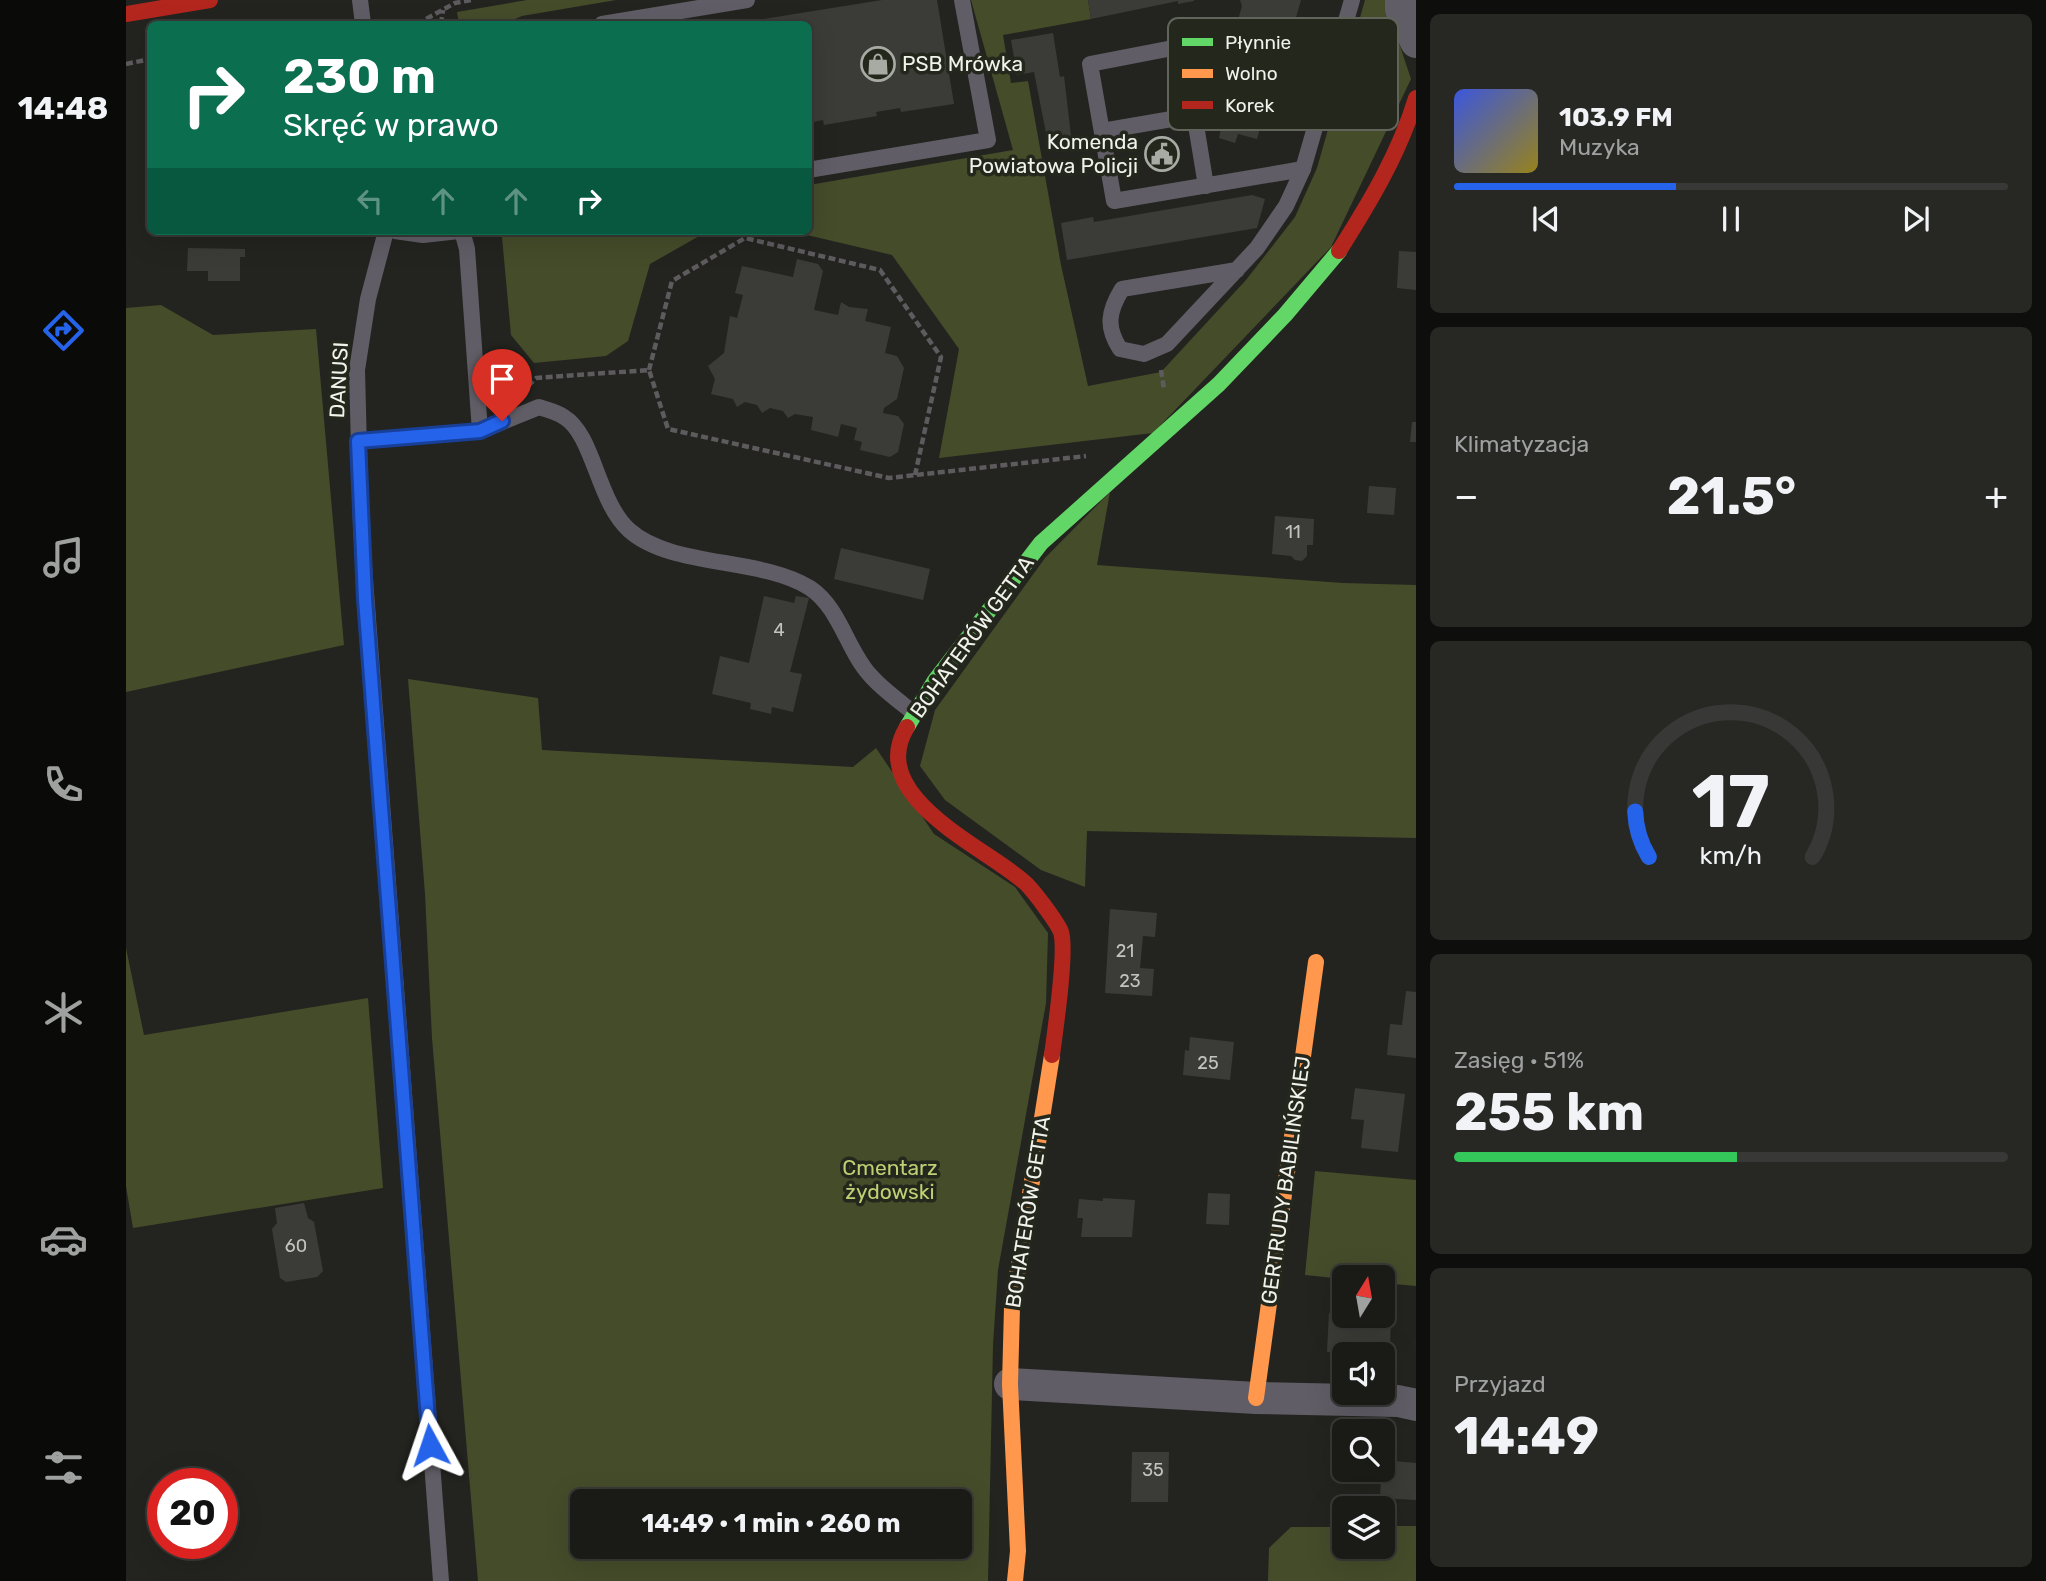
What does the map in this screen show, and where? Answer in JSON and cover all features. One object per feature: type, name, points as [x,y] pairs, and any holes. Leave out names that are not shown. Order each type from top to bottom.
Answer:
[{"type":"street","points":[[126,14],[210,0]]},
{"type":"street","points":[[1401,0],[1401,9],[1416,42]]},
{"type":"street","name":"BOHATERÓW GETTA","points":[[1015,1581],[1018,1551],[1010,1384],[1012,1307],[1059,1009],[1061,933],[1025,882],[940,821],[911,793],[898,766],[900,740],[914,713],[1041,543],[1219,384],[1285,314],[1339,251],[1373,197],[1405,134],[1416,98]]},
{"type":"street","name":"GERTRUDY BABILIŃSKIEJ","points":[[1256,1398],[1316,962]]},
{"type":"street","points":[[1010,1384],[1256,1398],[1398,1401],[1416,1405]]},
{"type":"lane","points":[[360,0],[363,21]]},
{"type":"lane","points":[[620,21],[747,0]]},
{"type":"lane","points":[[812,169],[988,140],[962,0]]},
{"type":"lane","points":[[1347,18],[1352,0]]},
{"type":"lane","points":[[1168,49],[1090,64],[1114,201],[1303,169]]},
{"type":"lane","points":[[1102,131],[1168,120]]},
{"type":"lane","points":[[1197,130],[1206,186]]},
{"type":"lane","points":[[1237,270],[1122,289],[1111,306],[1109,331],[1120,349],[1144,354],[1167,344],[1237,270],[1257,248],[1286,206],[1303,169],[1314,130]]},
{"type":"lane","name":"DANUSI","points":[[385,235],[368,299],[357,370],[358,441],[365,599],[441,1581]]},
{"type":"lane","points":[[462,235],[467,249],[480,431]]},
{"type":"lane","points":[[358,441],[480,431],[539,407],[564,417],[579,432],[610,506],[629,530],[654,545],[783,576],[810,588],[823,600],[869,674],[914,713]]},
{"type":"path","points":[[423,21],[455,1],[471,0]]},
{"type":"path","points":[[441,21],[443,10]]},
{"type":"path","points":[[126,64],[147,60]]},
{"type":"path","points":[[915,475],[941,357],[880,270],[745,237],[672,281],[649,370],[668,429],[889,478],[1091,456]]},
{"type":"path","points":[[525,412],[524,389],[537,378],[649,370]]},
{"type":"path","points":[[1161,372],[1165,396]]},
{"type":"green space","points":[[527,0],[616,0],[522,16],[510,21],[458,21],[457,12]]},
{"type":"green space","points":[[971,0],[1088,0],[1091,19],[1003,35],[1011,83],[1028,81],[1061,265],[1088,386],[1161,372],[1246,280],[1295,217],[1317,168],[1328,130],[1387,130],[1331,247],[1153,433],[939,458],[959,349],[892,255],[807,235],[812,235],[812,184],[1013,150]]},
{"type":"green space","points":[[1365,0],[1388,0],[1391,18],[1360,18]]},
{"type":"green space","points":[[1398,40],[1411,79],[1398,106]]},
{"type":"green space","points":[[701,235],[650,264],[628,341],[606,356],[534,363],[511,335],[502,237]]},
{"type":"green space","points":[[161,305],[213,335],[316,329],[344,645],[126,692],[126,308]]},
{"type":"green space","points":[[1110,492],[1097,565],[1343,583],[1416,585],[1416,838],[1087,831],[1085,887],[1041,870],[945,800],[920,766],[935,710],[1045,558]]},
{"type":"green space","name":"Cmentarz żydowski","points":[[408,679],[538,698],[542,750],[853,767],[876,748],[934,834],[1015,887],[1048,933],[1046,1003],[998,1270],[993,1345],[988,1581],[478,1581],[432,1038],[425,894]]},
{"type":"green space","points":[[126,948],[144,1035],[368,998],[383,1188],[133,1228],[126,1186]]},
{"type":"green space","points":[[1315,1171],[1416,1180],[1416,1286],[1395,1284],[1395,1265],[1332,1265],[1332,1278],[1305,1275]]},
{"type":"green space","points":[[1395,1526],[1416,1526],[1416,1581],[1268,1581],[1269,1548],[1291,1527],[1332,1527],[1332,1559],[1395,1559]]},
{"type":"building","name":"PSB Mrówka","points":[[882,0],[937,0],[954,104],[901,112],[900,108],[876,112],[877,116],[824,125],[823,120],[812,122],[812,21],[751,21]]},
{"type":"building","points":[[1088,0],[1194,1],[1178,4],[1178,1],[1091,19]]},
{"type":"building","points":[[1240,0],[1301,0],[1296,18],[1239,18],[1242,6]]},
{"type":"building","points":[[1053,33],[1060,77],[1064,76],[1072,144],[1049,148],[1034,72],[1017,75],[1011,40]]},
{"type":"building","points":[[1221,130],[1260,130],[1257,139],[1238,134],[1235,143],[1219,138]]},
{"type":"building","points":[[1252,195],[1265,199],[1257,228],[1067,260],[1061,223],[1093,217],[1094,222]]},
{"type":"building","points":[[188,248],[245,249],[245,257],[240,257],[240,281],[208,281],[208,271],[187,271]]},
{"type":"building","points":[[1399,251],[1416,252],[1416,290],[1397,288]]},
{"type":"building","points":[[797,259],[818,264],[823,271],[814,310],[838,315],[841,302],[849,307],[868,309],[865,321],[891,327],[885,353],[897,356],[904,368],[897,399],[884,408],[883,413],[898,416],[904,424],[898,452],[890,457],[860,450],[862,442],[854,440],[857,428],[841,424],[838,437],[811,430],[813,417],[795,414],[788,418],[783,411],[770,408],[762,413],[757,405],[745,402],[737,407],[733,399],[711,394],[715,379],[708,366],[724,353],[730,316],[737,318],[743,295],[735,293],[742,266],[793,277]]},
{"type":"building","points":[[1412,422],[1416,422],[1416,442],[1410,442]]},
{"type":"building","points":[[1369,486],[1396,488],[1394,515],[1367,513]]},
{"type":"building","points":[[1275,516],[1314,519],[1313,545],[1307,545],[1307,556],[1302,561],[1291,556],[1272,554]]},
{"type":"building","points":[[841,548],[930,569],[923,600],[834,579]]},
{"type":"building","points":[[764,596],[794,603],[796,596],[809,598],[790,672],[802,674],[793,712],[772,707],[771,714],[750,709],[751,703],[712,694],[720,656],[749,663]]},
{"type":"building","points":[[1110,909],[1157,913],[1155,937],[1143,936],[1140,968],[1154,969],[1152,996],[1105,993]]},
{"type":"building","points":[[1406,991],[1416,992],[1416,1058],[1387,1055],[1390,1024],[1402,1025]]},
{"type":"building","points":[[1190,1037],[1234,1042],[1230,1080],[1183,1075],[1185,1050],[1189,1051]]},
{"type":"building","points":[[1355,1088],[1405,1094],[1398,1152],[1361,1148],[1364,1120],[1351,1119]]},
{"type":"building","points":[[1208,1193],[1230,1194],[1229,1225],[1206,1224]]},
{"type":"building","points":[[1103,1198],[1135,1200],[1132,1237],[1081,1237],[1083,1218],[1077,1218],[1079,1199],[1103,1201]]},
{"type":"building","points":[[304,1203],[308,1218],[314,1222],[323,1271],[317,1277],[286,1282],[280,1278],[272,1229],[277,1223],[275,1208]]},
{"type":"building","points":[[1329,1313],[1332,1313],[1332,1328],[1391,1328],[1390,1342],[1332,1342],[1332,1352],[1327,1352]]},
{"type":"building","points":[[1132,1452],[1169,1452],[1168,1502],[1131,1502]]},
{"type":"building","points":[[1395,1461],[1416,1463],[1416,1500],[1380,1496],[1381,1482],[1395,1482]]},
{"type":"traffic: fast","points":[[907,727],[934,682],[1041,543],[1219,384],[1285,315],[1339,251]]},
{"type":"traffic: slow","points":[[1256,1398],[1316,962]]},
{"type":"traffic: slow","points":[[1015,1581],[1018,1551],[1010,1384],[1012,1307],[1052,1055]]},
{"type":"traffic: jam","points":[[126,14],[210,0]]},
{"type":"traffic: jam","points":[[1339,251],[1373,196],[1392,158],[1416,98]]},
{"type":"traffic: jam","points":[[907,727],[898,752],[902,775],[915,797],[934,817],[1023,881],[1044,905],[1061,932],[1062,973],[1052,1055]]},
{"type":"place","name":"PSB Mrówka","points":[[878,64]]},
{"type":"place","name":"Komenda Powiatowa Policji","points":[[1162,154]]},
{"type":"route","points":[[430,1445],[365,599],[358,441],[480,431],[502,421]]}]
